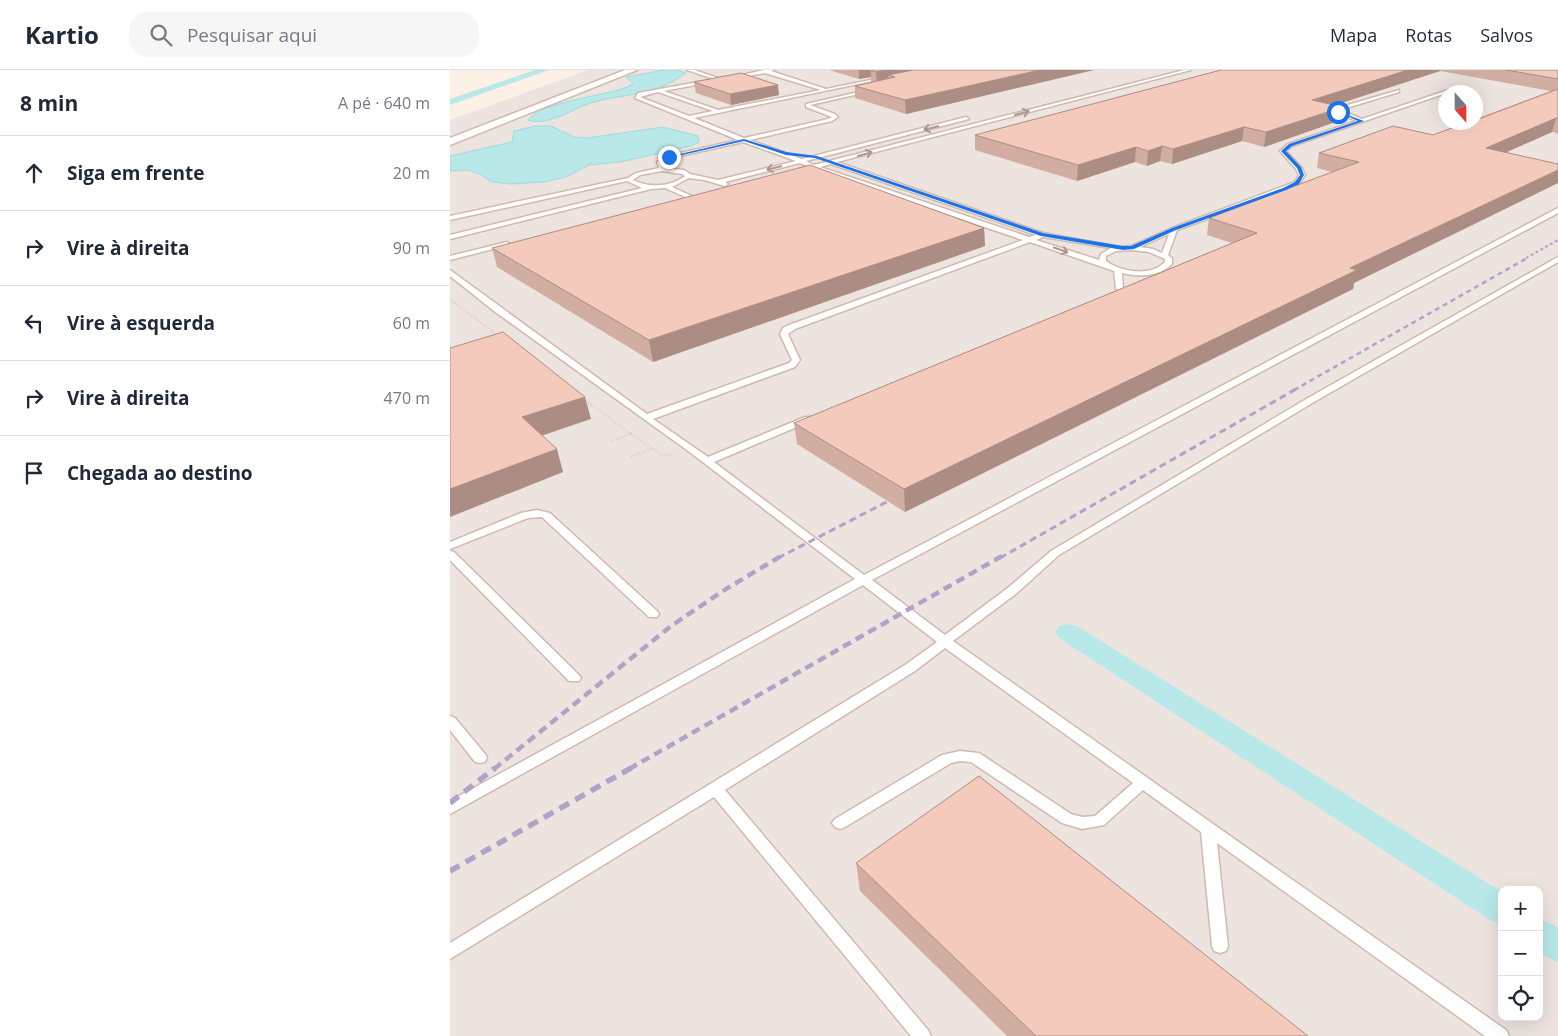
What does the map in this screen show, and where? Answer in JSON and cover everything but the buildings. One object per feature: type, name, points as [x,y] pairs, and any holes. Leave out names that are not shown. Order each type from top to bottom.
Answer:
[{"type":"street","points":[[450,142],[633,70]]},
{"type":"lane","points":[[689,70],[720,80]]},
{"type":"lane","points":[[697,72],[709,70]]},
{"type":"lane","points":[[772,70],[743,73],[720,80],[640,94],[637,97],[744,140],[786,154],[814,167],[1118,271],[1138,273],[1156,271]]},
{"type":"lane","points":[[1101,86],[1166,70]]},
{"type":"lane","points":[[796,172],[1189,70]]},
{"type":"lane","points":[[765,71],[826,90]]},
{"type":"lane","points":[[688,118],[892,77]]},
{"type":"lane","points":[[662,169],[659,163],[669,157],[830,120],[835,117],[808,106],[808,104],[877,88]]},
{"type":"lane","points":[[1080,90],[1095,94]]},
{"type":"lane","points":[[1362,121],[1336,110],[1397,90]]},
{"type":"lane","points":[[659,91],[718,112]]},
{"type":"lane","points":[[1132,248],[1174,229],[1297,183],[1302,175],[1299,168],[1283,151],[1290,145],[1438,95]]},
{"type":"lane","points":[[718,182],[974,117]]},
{"type":"lane","points":[[956,122],[970,126]]},
{"type":"lane","points":[[786,154],[815,157],[832,162],[1042,235],[1123,248],[1151,250],[1165,255],[1169,262],[1142,281]]},
{"type":"lane","points":[[450,218],[630,179],[638,174],[662,169],[684,172],[688,176],[718,182],[733,188],[717,192]]},
{"type":"lane","points":[[630,179],[634,184],[665,186],[681,182],[688,176]]},
{"type":"lane","points":[[450,237],[656,186]]},
{"type":"lane","points":[[665,186],[692,198]]},
{"type":"lane","points":[[682,200],[700,196]]},
{"type":"lane","points":[[914,200],[930,196]]},
{"type":"lane","points":[[450,808],[863,580],[1558,210]]},
{"type":"lane","points":[[1165,255],[1174,229]]},
{"type":"lane","points":[[646,418],[792,365],[796,360],[784,334],[786,330],[792,327],[1042,235]]},
{"type":"lane","points":[[450,258],[518,242]]},
{"type":"lane","points":[[1105,265],[1102,262],[1103,254],[1123,248]]},
{"type":"lane","points":[[450,952],[910,668],[1013,590],[1055,553],[1311,400],[1558,259]]},
{"type":"lane","points":[[1111,293],[1124,288],[1118,271]]},
{"type":"lane","points":[[450,272],[497,309],[707,461],[944,641],[1496,1034]]},
{"type":"lane","points":[[707,461],[817,415]]},
{"type":"lane","points":[[450,546],[525,515],[537,513],[546,515],[653,614]]},
{"type":"lane","points":[[450,554],[574,678]]},
{"type":"lane","points":[[450,721],[480,758]]},
{"type":"lane","points":[[840,823],[948,759],[960,756],[974,757],[1067,819],[1082,823],[1099,821],[1143,782]]},
{"type":"lane","points":[[716,789],[922,1036]]},
{"type":"lane","points":[[1208,828],[1220,946]]},
{"type":"path","points":[[450,300],[498,336]]},
{"type":"path","points":[[577,394],[660,454]]},
{"type":"path","points":[[611,441],[631,434]]},
{"type":"path","points":[[631,457],[653,448]]},
{"type":"shaded area","points":[[588,70],[1558,70],[1558,1036],[450,1036],[450,120]]},
{"type":"water","points":[[664,70],[677,70],[686,73],[670,83],[651,91],[591,103],[544,121],[528,120],[535,114],[559,104],[617,90],[633,84],[626,77]]},
{"type":"water","points":[[535,126],[551,126],[574,137],[587,138],[663,127],[698,136],[699,142],[691,146],[620,162],[589,165],[566,177],[545,182],[510,184],[492,182],[468,170],[450,171],[450,156],[512,142],[514,131]]},
{"type":"waterway","points":[[450,102],[544,70]]},
{"type":"waterway","points":[[1068,632],[1498,907]]},
{"type":"waterway","points":[[1543,937],[1558,946]]},
{"type":"railway","points":[[1526,258],[1558,240]]},
{"type":"railway","points":[[1294,390],[1529,257]]},
{"type":"railway","points":[[1000,558],[1296,389]]},
{"type":"railway","points":[[778,558],[900,495]]},
{"type":"railway","points":[[494,769],[671,626],[726,589],[781,556]]},
{"type":"railway","points":[[629,769],[1002,556]]},
{"type":"railway","points":[[450,803],[495,768]]},
{"type":"railway","points":[[450,871],[631,768]]},
{"type":"route","points":[[669,157],[744,140],[786,154],[815,157],[1042,235],[1132,248],[1174,229],[1297,183],[1302,175],[1299,168],[1283,151],[1290,145],[1362,121],[1338,112]]}]
